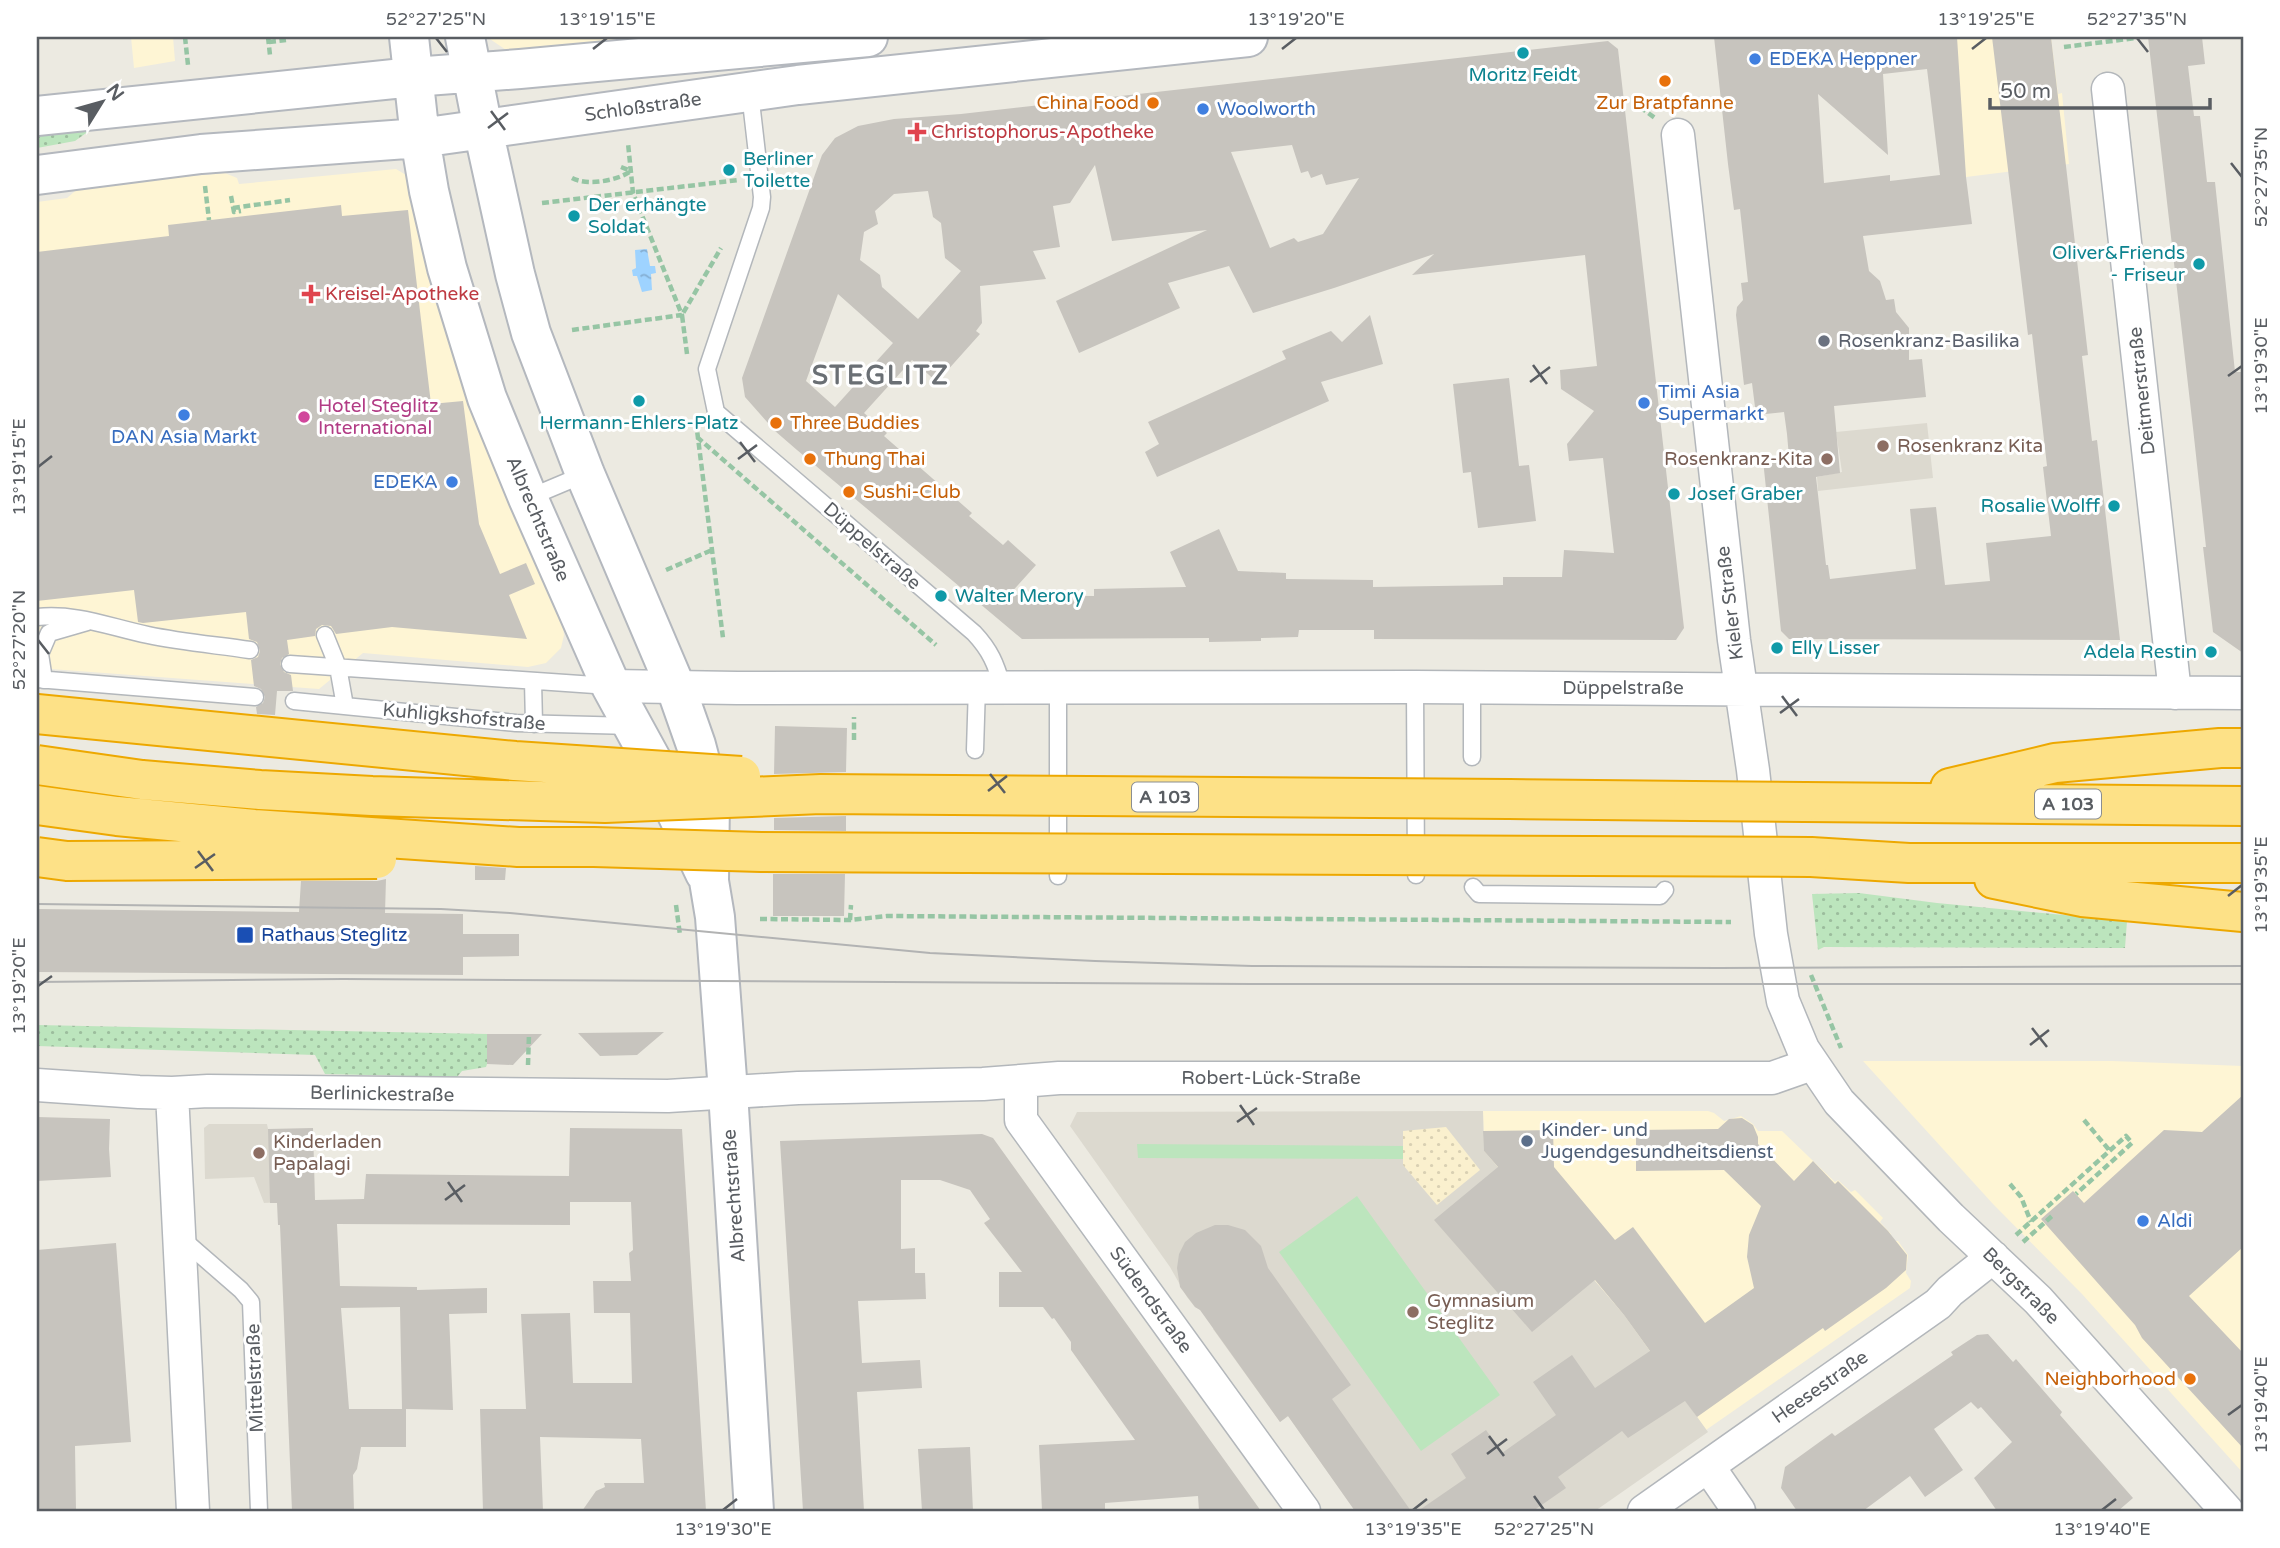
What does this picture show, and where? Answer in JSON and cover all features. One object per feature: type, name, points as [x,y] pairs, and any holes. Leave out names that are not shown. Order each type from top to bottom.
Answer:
[{"type":"highway","points":[[39,691],[515,761],[745,777],[821,794]]},
{"type":"highway","points":[[1894,801],[2055,763],[2243,748]]},
{"type":"highway","points":[[37,765],[142,780],[372,796],[605,803],[821,794]]},
{"type":"highway","name":"A 103","points":[[821,794],[2243,806]]},
{"type":"highway","points":[[37,804],[117,816],[254,829],[518,847]]},
{"type":"highway","points":[[37,857],[67,861],[362,861],[518,847],[594,846],[761,852],[1811,857],[1909,863],[2243,863]]},
{"type":"highway","points":[[1909,863],[2082,897],[2243,912]]},
{"type":"main road","name":"Albrechtstraße","points":[[409,37],[420,138],[442,248],[488,398],[528,498],[611,686],[635,727],[709,881]]},
{"type":"main road","points":[[37,117],[412,77],[469,55],[868,37]]},
{"type":"main road","name":"Schloßstraße","points":[[37,175],[201,154],[420,138],[798,85],[1248,37]]},
{"type":"main road","name":"Albrechtstraße","points":[[469,55],[515,274],[531,333],[585,474],[676,688],[696,745],[710,798],[709,881],[715,917],[728,1092],[754,1511]]},
{"type":"street","name":"Deitmerstraße","points":[[2108,89],[2175,693]]},
{"type":"street","name":"Kieler Straße","points":[[1678,135],[1734,640],[1753,770],[1771,934],[1783,1001],[1812,1064]]},
{"type":"street","name":"Düppelstraße","points":[[611,686],[1415,687],[2243,693]]},
{"type":"street","points":[[635,727],[676,688]]},
{"type":"street","name":"Robert-Lück-Straße","points":[[728,1092],[983,1084],[1059,1078],[1772,1078],[1812,1064]]},
{"type":"street","name":"Bergstraße","points":[[1812,1064],[1839,1102],[1951,1218],[2038,1300],[2227,1511]]},
{"type":"street","name":"Südendstraße","points":[[1021,1081],[1021,1120],[1304,1511]]},
{"type":"street","name":"Berlinickestraße","points":[[37,1085],[172,1093],[208,1091],[668,1096],[728,1092]]},
{"type":"street","points":[[172,1093],[193,1511]]},
{"type":"street","name":"Heesestraße","points":[[1644,1511],[1938,1304],[1993,1257]]},
{"type":"street","points":[[1708,1466],[1739,1511]]},
{"type":"lane","name":"Düppelstraße","points":[[750,93],[761,208],[707,369],[716,412],[974,633],[988,648],[995,661],[990,687]]},
{"type":"lane","points":[[528,498],[585,474]]},
{"type":"lane","points":[[37,617],[56,615],[93,620],[148,635],[250,650]]},
{"type":"lane","points":[[93,620],[48,633],[40,654],[39,691],[256,697]]},
{"type":"lane","points":[[325,635],[338,667],[345,706]]},
{"type":"lane","name":"Kuhligkshofstraße","points":[[290,664],[611,686]]},
{"type":"lane","points":[[533,681],[534,724]]},
{"type":"lane","points":[[1058,686],[1058,876]]},
{"type":"lane","points":[[975,750],[990,687]]},
{"type":"lane","points":[[1415,687],[1416,875]]},
{"type":"lane","points":[[1472,688],[1472,757]]},
{"type":"lane","name":"Kuhligkshofstraße","points":[[294,701],[534,724],[635,727]]},
{"type":"lane","points":[[1474,887],[1479,894],[1660,896],[1665,890]]},
{"type":"lane","name":"Mittelstraße","points":[[178,1236],[241,1290],[251,1302],[259,1511]]},
{"type":"path","points":[[185,37],[188,65]]},
{"type":"path","points":[[2064,47],[2136,38]]},
{"type":"path","points":[[270,55],[268,39],[286,40]]},
{"type":"path","points":[[1640,107],[1649,113]]},
{"type":"path","points":[[572,330],[682,315],[633,192],[628,142]]},
{"type":"path","points":[[621,167],[631,171]]},
{"type":"path","points":[[572,178],[580,182],[622,177],[631,171]]},
{"type":"path","points":[[542,203],[744,180]]},
{"type":"path","points":[[204,181],[209,220]]},
{"type":"path","points":[[231,196],[234,212],[241,211]]},
{"type":"path","points":[[233,208],[290,200]]},
{"type":"path","points":[[698,437],[936,645]]},
{"type":"path","points":[[666,570],[712,550]]},
{"type":"path","points":[[854,716],[854,740]]},
{"type":"path","points":[[675,900],[680,940]]},
{"type":"path","points":[[850,920],[851,905]]},
{"type":"path","points":[[760,919],[850,920],[900,916],[1731,922]]},
{"type":"path","points":[[1810,973],[1845,1059]]},
{"type":"path","points":[[528,1068],[529,1034]]},
{"type":"path","points":[[2084,1120],[2110,1151]]},
{"type":"path","points":[[2016,1235],[2126,1136],[2132,1143],[2076,1194]]},
{"type":"path","points":[[2010,1184],[2021,1197],[2031,1222]]},
{"type":"path","points":[[2023,1242],[2052,1216]]},
{"type":"shaded area","points":[[131,37],[173,37],[175,61],[134,68]]},
{"type":"shaded area","points":[[487,37],[686,37],[509,52]]},
{"type":"shaded area","points":[[1950,37],[2051,37],[2058,94],[2062,93],[2069,164],[1966,177]]},
{"type":"shaded area","points":[[396,169],[406,175],[425,260],[467,400],[499,481],[562,622],[564,635],[561,648],[546,663],[528,667],[363,653],[319,689],[37,668],[37,202],[67,198],[81,186],[225,173],[237,178],[239,184]]},
{"type":"shaded area","name":"Rosenkranz Kita","points":[[1927,423],[1933,478],[1818,491],[1817,477],[1842,472],[1836,432]]},
{"type":"shaded area","points":[[1863,1061],[2112,1061],[2243,1066],[2243,1473],[2082,1294],[1993,1204]]},
{"type":"shaded area","points":[[1483,1111],[1708,1111],[1724,1121],[1741,1116],[1758,1131],[1782,1131],[1835,1182],[1838,1180],[1851,1192],[1855,1190],[1883,1218],[1880,1222],[1891,1234],[1887,1238],[1890,1241],[1898,1241],[1908,1255],[1906,1273],[1911,1281],[1910,1288],[1706,1430],[1624,1315],[1484,1151]]},
{"type":"shaded area","name":"Gymnasium Steglitz","points":[[1483,1111],[1484,1151],[1624,1315],[1708,1432],[1595,1511],[1355,1511],[1288,1416],[1280,1422],[1213,1329],[1216,1327],[1207,1313],[1195,1307],[1187,1297],[1170,1267],[1070,1126],[1077,1112]]},
{"type":"shaded area","name":"Kinderladen Papalagi","points":[[209,1124],[267,1124],[315,1200],[264,1203],[254,1177],[205,1179],[204,1128]]},
{"type":"green space","points":[[89,131],[75,141],[37,148],[37,135]]},
{"type":"green space","points":[[1859,893],[2127,921],[2125,948],[1824,947],[1818,950],[1812,894]]},
{"type":"green space","points":[[37,1025],[487,1034],[487,1064],[486,1067],[462,1071],[457,1077],[325,1074],[315,1055],[37,1046]]},
{"type":"green space","points":[[1137,1144],[1403,1146],[1403,1159],[1138,1158]]},
{"type":"green space","points":[[1357,1196],[1500,1395],[1421,1451],[1279,1252]]},
{"type":"sand","points":[[1446,1127],[1480,1170],[1437,1205],[1403,1165],[1403,1131]]},
{"type":"water","points":[[647,249],[650,266],[655,266],[656,273],[651,274],[652,290],[642,292],[632,270],[636,268],[635,250]]},
{"type":"building","points":[[1714,37],[1957,37],[1966,177],[1972,224],[1863,236],[1869,271],[1880,281],[1886,300],[1894,299],[1896,312],[1909,328],[1909,360],[1922,359],[1926,397],[1834,406],[1840,473],[1816,477],[1830,579],[1916,569],[1910,509],[1936,507],[1945,585],[1990,581],[1986,543],[2051,536],[2043,467],[2047,466],[2032,334],[2028,335],[1992,37],[2051,37],[2088,355],[2082,356],[2092,441],[2097,440],[2120,640],[1789,639],[1781,631],[1763,460],[1789,457],[1787,434],[1784,412],[1756,415],[1752,383],[1744,385],[1736,315],[1737,307],[1743,300],[1741,283],[1748,282],[1740,209],[1734,210]],"holes":[[[1927,69],[1940,175],[1890,181],[1890,175],[1824,183],[1818,94],[1888,155],[1883,74]]]},
{"type":"building","points":[[2148,37],[2202,37],[2205,64],[2188,66],[2194,116],[2200,116],[2207,182],[2215,182],[2235,372],[2243,372],[2243,653],[2213,632],[2193,428]]},
{"type":"building","points":[[1608,41],[1618,49],[1684,628],[1676,640],[1374,639],[1374,630],[1299,630],[1298,637],[1261,638],[1261,641],[1209,642],[1209,638],[1022,639],[775,431],[745,397],[742,378],[822,155],[835,138],[858,126],[894,119],[961,114]],"holes":[[[1292,145],[1301,173],[1308,171],[1311,178],[1322,174],[1326,185],[1359,178],[1323,234],[1298,242],[1294,238],[1270,248],[1231,152]],[[1095,165],[1112,241],[1207,230],[1056,301],[1079,353],[1180,308],[1168,283],[1229,266],[1253,313],[1434,254],[1412,275],[1585,255],[1597,366],[1560,370],[1561,389],[1594,411],[1567,444],[1569,461],[1603,458],[1614,553],[1564,550],[1562,577],[1503,577],[1503,585],[1373,587],[1373,580],[1286,579],[1286,573],[1238,571],[1219,529],[1170,552],[1186,587],[1094,589],[1094,596],[1009,595],[1036,565],[1008,540],[1003,545],[969,516],[972,513],[884,436],[887,433],[864,413],[912,360],[937,382],[980,334],[976,331],[982,323],[980,286],[1046,279],[1033,251],[1060,247],[1053,206],[1070,203]],[[928,191],[933,217],[941,223],[945,258],[961,271],[918,319],[882,287],[880,275],[860,260],[864,232],[878,224],[875,211],[894,194]],[[838,294],[893,343],[835,407],[806,381]]]},
{"type":"building","points":[[341,205],[342,216],[408,210],[431,404],[463,401],[479,524],[500,574],[526,563],[535,584],[509,595],[527,639],[392,627],[336,634],[331,626],[322,625],[316,629],[315,636],[287,640],[289,654],[282,658],[280,664],[284,672],[291,675],[293,691],[277,691],[275,715],[257,714],[256,707],[263,703],[265,697],[261,689],[254,686],[251,660],[258,657],[260,651],[257,642],[249,639],[246,612],[143,623],[138,622],[134,590],[37,601],[37,252],[169,236],[168,225]]},
{"type":"building","points":[[1370,315],[1383,364],[1321,382],[1329,401],[1157,477],[1145,452],[1159,444],[1148,422],[1286,359],[1282,351],[1331,331],[1342,342]]},
{"type":"building","points":[[1509,378],[1519,466],[1529,465],[1536,521],[1478,528],[1471,472],[1463,473],[1453,384]]},
{"type":"building","points":[[775,726],[847,728],[846,772],[774,774]]},
{"type":"building","points":[[846,816],[846,831],[774,830],[774,818]]},
{"type":"building","points":[[475,866],[506,868],[505,880],[475,880]]},
{"type":"building","points":[[773,874],[845,874],[844,916],[773,916]]},
{"type":"building","points":[[386,879],[385,913],[463,914],[463,934],[519,934],[519,956],[463,957],[463,975],[37,972],[37,909],[299,912],[301,881]]},
{"type":"building","points":[[664,1032],[637,1055],[600,1056],[578,1033]]},
{"type":"building","points":[[487,1034],[542,1034],[513,1065],[487,1064]]},
{"type":"building","name":"Aldi","points":[[2243,1095],[2243,1247],[2189,1296],[2243,1353],[2243,1448],[2142,1338],[2135,1325],[2041,1219],[2073,1191],[2084,1203],[2164,1130],[2202,1132]]},
{"type":"building","points":[[37,1117],[110,1119],[111,1177],[37,1181]]},
{"type":"building","points":[[1742,1118],[1753,1125],[1758,1144],[1794,1181],[1813,1161],[1835,1184],[1838,1181],[1888,1231],[1907,1255],[1906,1270],[1886,1288],[1825,1331],[1823,1328],[1697,1417],[1685,1401],[1628,1438],[1622,1431],[1558,1477],[1566,1488],[1533,1511],[1418,1511],[1466,1478],[1451,1454],[1486,1430],[1502,1453],[1556,1415],[1533,1382],[1572,1355],[1595,1388],[1650,1351],[1595,1280],[1532,1332],[1434,1220],[1498,1167],[1484,1151],[1483,1131],[1553,1130],[1554,1167],[1615,1240],[1633,1227],[1705,1323],[1754,1288],[1747,1257],[1749,1235],[1761,1206],[1724,1170],[1636,1171],[1636,1130],[1718,1129],[1729,1119]]},
{"type":"building","points":[[313,1128],[315,1200],[364,1199],[366,1174],[569,1176],[570,1128],[682,1129],[706,1511],[582,1511],[596,1491],[605,1487],[604,1483],[644,1483],[641,1439],[540,1437],[543,1511],[483,1511],[480,1409],[526,1409],[521,1314],[570,1313],[573,1383],[632,1383],[630,1313],[594,1313],[593,1281],[631,1281],[631,1202],[570,1202],[570,1225],[337,1224],[340,1286],[417,1287],[417,1290],[487,1288],[487,1313],[449,1314],[453,1410],[406,1409],[406,1447],[361,1447],[357,1469],[353,1475],[354,1511],[292,1511],[280,1225],[277,1203],[270,1203],[268,1129]],"holes":[[[400,1307],[402,1409],[349,1409],[341,1308]]]},
{"type":"building","points":[[982,1134],[993,1138],[1261,1511],[1199,1511],[1198,1496],[1105,1503],[1105,1511],[1042,1511],[1039,1445],[1135,1440],[1071,1350],[1071,1342],[1043,1307],[999,1307],[999,1272],[1022,1272],[984,1223],[990,1219],[970,1190],[940,1180],[901,1180],[901,1249],[915,1248],[915,1273],[925,1273],[926,1299],[858,1301],[862,1363],[920,1360],[922,1388],[857,1392],[864,1511],[803,1511],[780,1141]]},
{"type":"building","points":[[1215,1225],[1228,1225],[1245,1230],[1261,1246],[1268,1268],[1351,1385],[1332,1399],[1411,1511],[1355,1511],[1288,1416],[1280,1422],[1200,1310],[1180,1287],[1177,1268],[1179,1254],[1185,1242],[1196,1233]]},
{"type":"building","points":[[116,1243],[131,1442],[75,1446],[76,1511],[37,1511],[37,1250]]},
{"type":"building","points":[[1988,1334],[2013,1362],[2016,1359],[2062,1412],[2060,1415],[2133,1498],[2118,1511],[1997,1511],[1974,1478],[2012,1442],[1981,1407],[1978,1409],[1971,1402],[1934,1429],[1963,1470],[1925,1497],[1910,1476],[1863,1511],[1797,1511],[1781,1488],[1785,1467],[1832,1433],[1835,1436],[1953,1355],[1951,1352],[1977,1335]]},
{"type":"building","points":[[970,1447],[973,1511],[922,1511],[918,1449]]},
{"type":"tram line","points":[[37,904],[441,909],[510,913],[930,953],[1252,966],[2243,966]]},
{"type":"tram line","points":[[37,982],[343,979],[1250,984],[2243,984]]},
{"type":"place","name":"Moritz Feidt","points":[[1523,53]]},
{"type":"place","name":"EDEKA Heppner","points":[[1755,59]]},
{"type":"place","name":"Zur Bratpfanne","points":[[1665,81]]},
{"type":"place","name":"China Food","points":[[1153,103]]},
{"type":"place","name":"Woolworth","points":[[1203,109]]},
{"type":"place","name":"Christophorus-Apotheke","points":[[917,132]]},
{"type":"place","name":"Berliner Toilette","points":[[729,170]]},
{"type":"place","name":"Der erhängte Soldat","points":[[574,216]]},
{"type":"place","name":"Oliver&Friends - Friseur","points":[[2199,264]]},
{"type":"place","name":"Kreisel-Apotheke","points":[[311,294]]},
{"type":"place","name":"Rosenkranz-Basilika","points":[[1824,341]]},
{"type":"place","name":"Hermann-Ehlers-Platz","points":[[639,401]]},
{"type":"place","name":"Timi Asia Supermarkt","points":[[1644,403]]},
{"type":"place","name":"DAN Asia Markt","points":[[184,415]]},
{"type":"place","name":"Hotel Steglitz International","points":[[304,417]]},
{"type":"place","name":"Three Buddies","points":[[776,423]]},
{"type":"place","name":"Rosenkranz Kita","points":[[1883,446]]},
{"type":"place","name":"Thung Thai","points":[[810,459]]},
{"type":"place","name":"Rosenkranz-Kita","points":[[1827,459]]},
{"type":"place","name":"EDEKA","points":[[452,482]]},
{"type":"place","name":"Sushi-Club","points":[[849,492]]},
{"type":"place","name":"Josef Graber","points":[[1674,494]]},
{"type":"place","name":"Rosalie Wolff","points":[[2114,506]]},
{"type":"place","name":"Walter Merory","points":[[941,596]]},
{"type":"place","name":"Elly Lisser","points":[[1777,648]]},
{"type":"place","name":"Adela Restin","points":[[2211,652]]},
{"type":"place","name":"Rathaus Steglitz","points":[[245,935]]},
{"type":"place","name":"Kinder- und Jugendgesundheitsdienst","points":[[1527,1141]]},
{"type":"place","name":"Kinderladen Papalagi","points":[[259,1153]]},
{"type":"place","name":"Aldi","points":[[2143,1221]]},
{"type":"place","name":"Gymnasium Steglitz","points":[[1413,1312]]},
{"type":"place","name":"Neighborhood","points":[[2190,1379]]},
{"type":"district","name":"STEGLITZ","points":[[881,375]]}]
